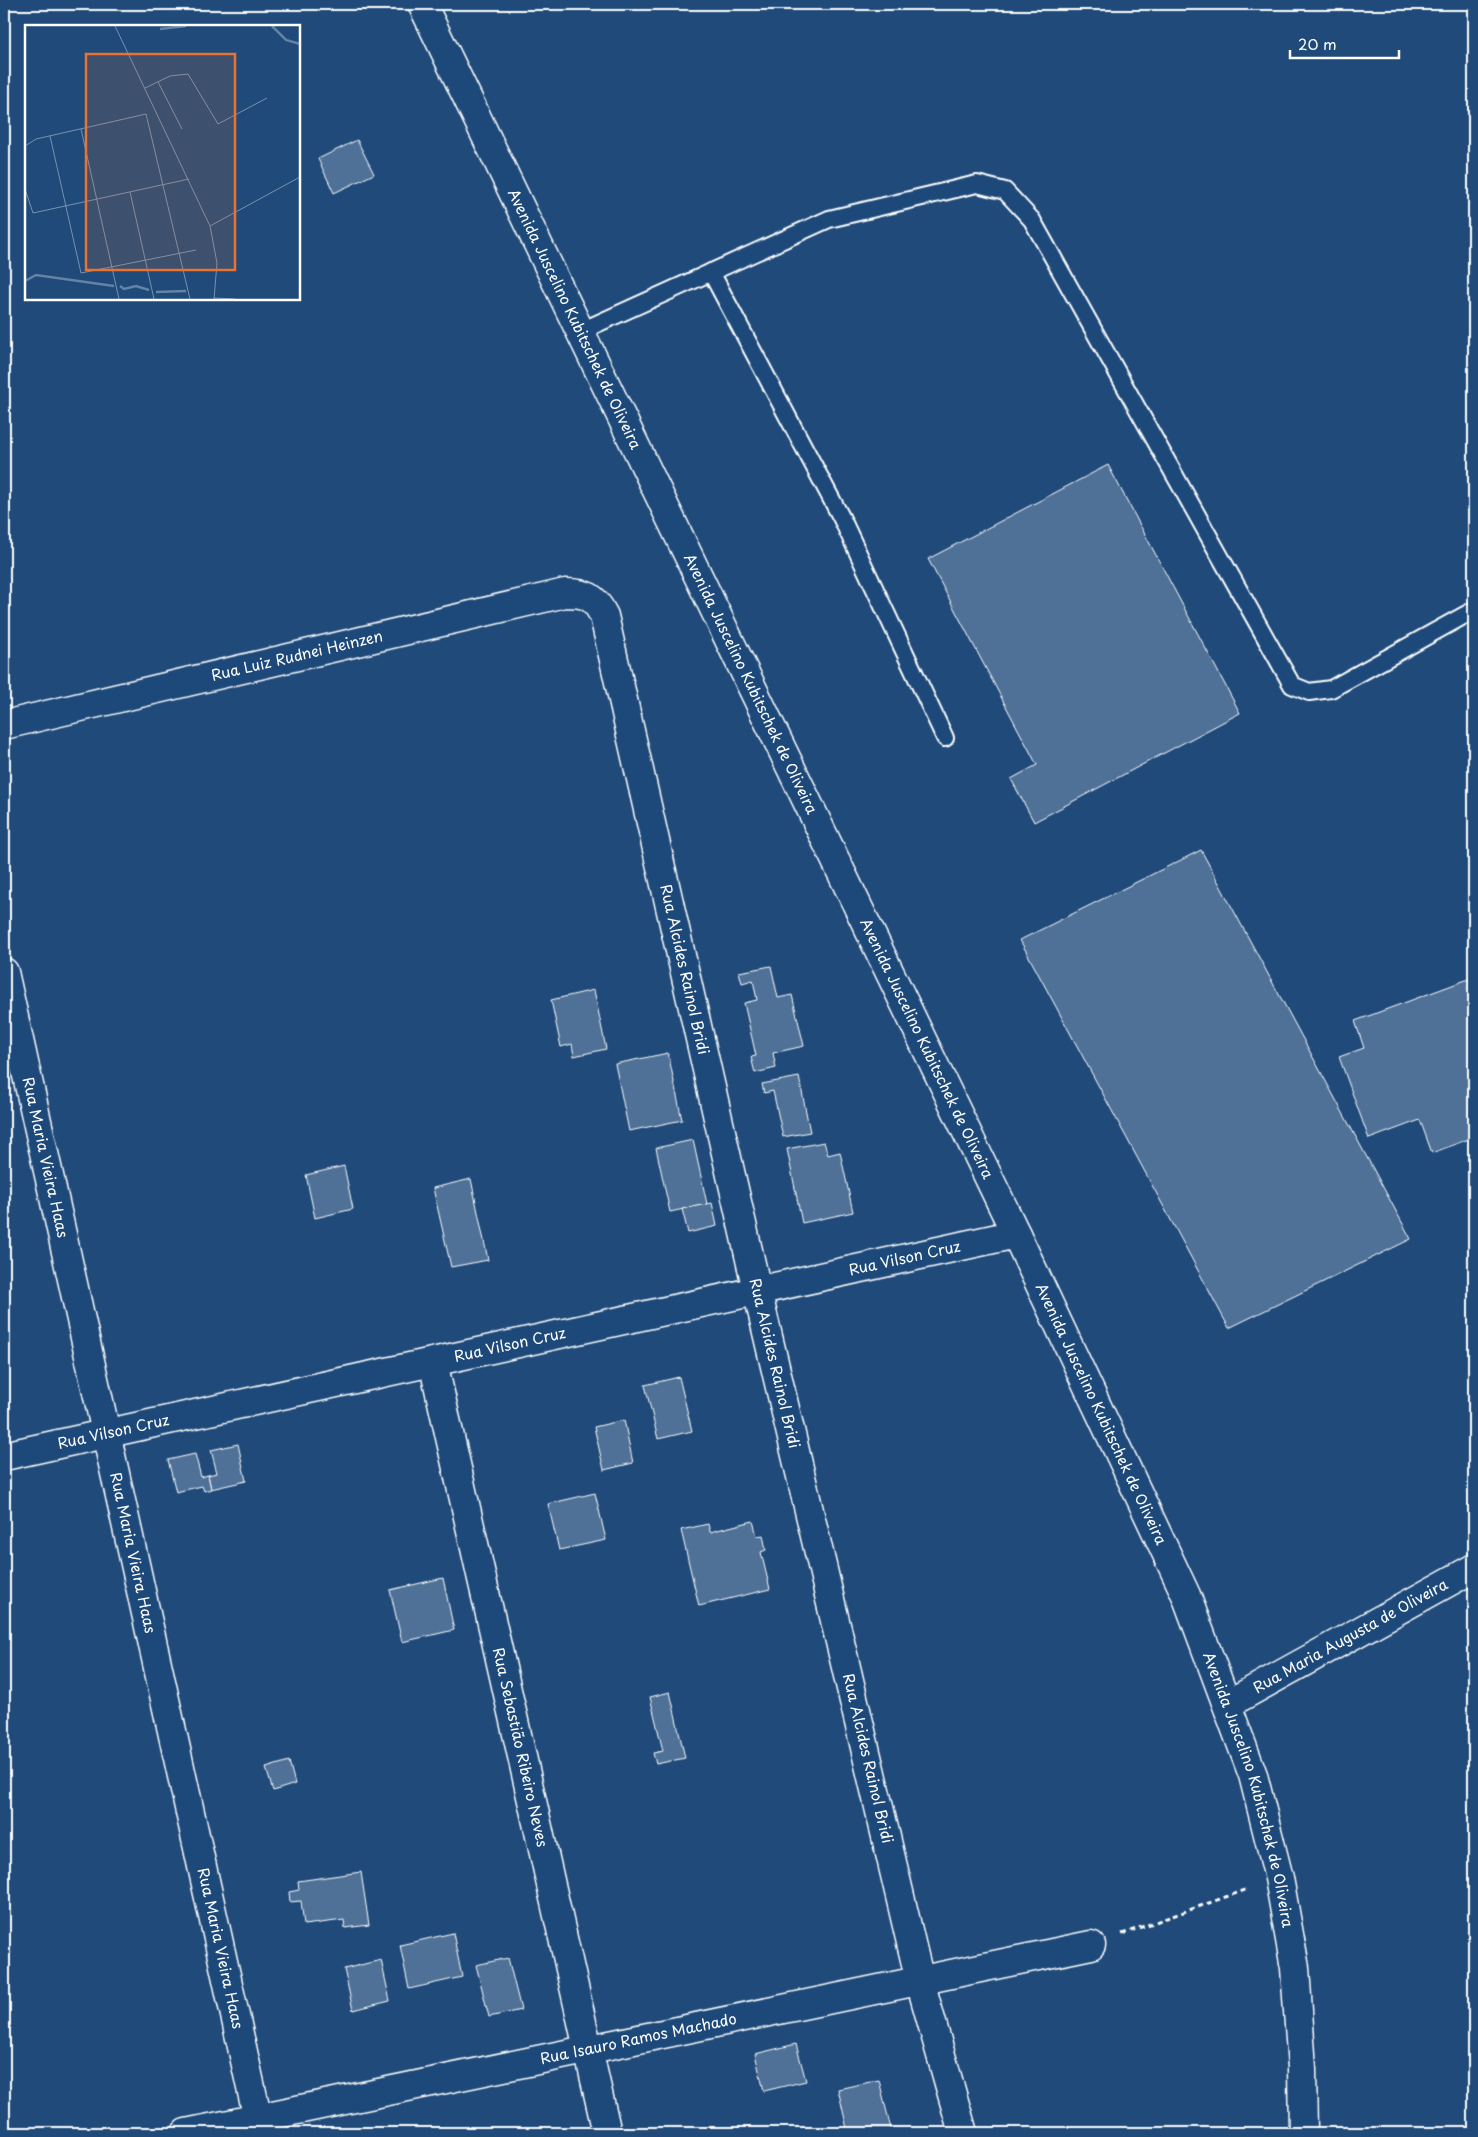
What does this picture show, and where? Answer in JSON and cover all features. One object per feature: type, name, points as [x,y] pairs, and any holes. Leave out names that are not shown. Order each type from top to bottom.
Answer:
[{"type":"street","name":"Avenida Juscelino Kubitschek de Oliveira","points":[[422,4],[1016,1234],[1186,1594],[1253,1775],[1280,1878],[1295,1968],[1302,2068],[1303,2133]]},
{"type":"street","name":"Rua Luiz Rudnei Heinzen","points":[[4,725],[565,592],[590,596]]},
{"type":"street","name":"Rua Alcides Rainol Bridi","points":[[590,596],[604,616],[757,1290],[920,1981],[963,2133]]},
{"type":"street","name":"Rua Maria Vieira Haas","points":[[4,972],[260,2126]]},
{"type":"street","name":"Rua Vilson Cruz","points":[[4,1456],[1016,1234]]},
{"type":"street","name":"Rua Sebastião Ribeiro Neves","points":[[433,1362],[607,2133]]},
{"type":"street","name":"Rua Maria Augusta de Oliveira","points":[[1228,1704],[1474,1568]]},
{"type":"street","name":"Rua Isauro Ramos Machado","points":[[186,2133],[260,2126],[588,2050],[1091,1945]]},
{"type":"lane","points":[[581,331],[829,219],[977,184],[1005,191],[1032,220],[1292,685],[1308,692],[1331,689],[1474,610]]},
{"type":"lane","points":[[711,272],[842,519],[946,738]]},
{"type":"path","points":[[1091,1945],[1280,1878]]},
{"type":"building","points":[[357,140],[374,174],[334,193],[318,159]]},
{"type":"building","points":[[1108,465],[1240,713],[1034,822],[1011,779],[1037,765],[928,559]]},
{"type":"building","points":[[1201,850],[1411,1239],[1229,1328],[1020,940]]},
{"type":"building","points":[[771,966],[778,998],[792,995],[804,1046],[773,1053],[776,1068],[755,1073],[751,1057],[756,1056],[744,1003],[757,1000],[753,980],[742,983],[739,972]]},
{"type":"building","points":[[1474,977],[1474,1137],[1432,1153],[1420,1120],[1369,1139],[1339,1057],[1364,1048],[1355,1021]]},
{"type":"building","points":[[594,990],[606,1049],[574,1056],[572,1044],[561,1047],[551,1000]]},
{"type":"building","points":[[668,1053],[682,1120],[629,1131],[615,1064]]},
{"type":"building","points":[[799,1077],[810,1132],[783,1137],[773,1091],[764,1093],[762,1084]]},
{"type":"building","points":[[693,1140],[707,1204],[670,1212],[656,1148]]},
{"type":"building","points":[[824,1142],[828,1155],[840,1152],[853,1212],[802,1223],[787,1149]]},
{"type":"building","points":[[344,1166],[353,1209],[315,1218],[306,1175]]},
{"type":"building","points":[[471,1179],[488,1260],[451,1267],[433,1188]]},
{"type":"building","points":[[712,1203],[717,1226],[688,1233],[682,1209]]},
{"type":"building","points":[[679,1377],[692,1431],[658,1439],[645,1385]]},
{"type":"building","points":[[624,1420],[633,1463],[604,1470],[594,1427]]},
{"type":"building","points":[[238,1444],[246,1481],[211,1489],[208,1475],[217,1473],[211,1450]]},
{"type":"building","points":[[195,1454],[201,1477],[208,1475],[211,1489],[204,1491],[202,1486],[176,1492],[168,1460]]},
{"type":"building","points":[[595,1493],[606,1540],[559,1550],[548,1504]]},
{"type":"building","points":[[753,1521],[757,1536],[763,1535],[766,1550],[761,1552],[770,1589],[699,1606],[681,1530],[708,1524],[710,1532]]},
{"type":"building","points":[[443,1578],[454,1630],[402,1642],[390,1590]]},
{"type":"building","points":[[670,1692],[685,1758],[656,1764],[653,1753],[663,1751],[650,1697]]},
{"type":"building","points":[[289,1761],[295,1784],[273,1791],[266,1768]]},
{"type":"building","points":[[361,1872],[369,1925],[345,1928],[344,1920],[304,1925],[301,1901],[290,1902],[289,1892],[299,1890],[298,1881]]},
{"type":"building","points":[[453,1933],[462,1977],[409,1989],[400,1945]]},
{"type":"building","points":[[508,1958],[521,2010],[489,2017],[476,1965]]},
{"type":"building","points":[[381,1960],[390,2001],[353,2010],[344,1969]]},
{"type":"building","points":[[796,2044],[806,2081],[764,2091],[755,2054]]},
{"type":"building","points":[[879,2080],[892,2133],[848,2133],[838,2089]]}]
